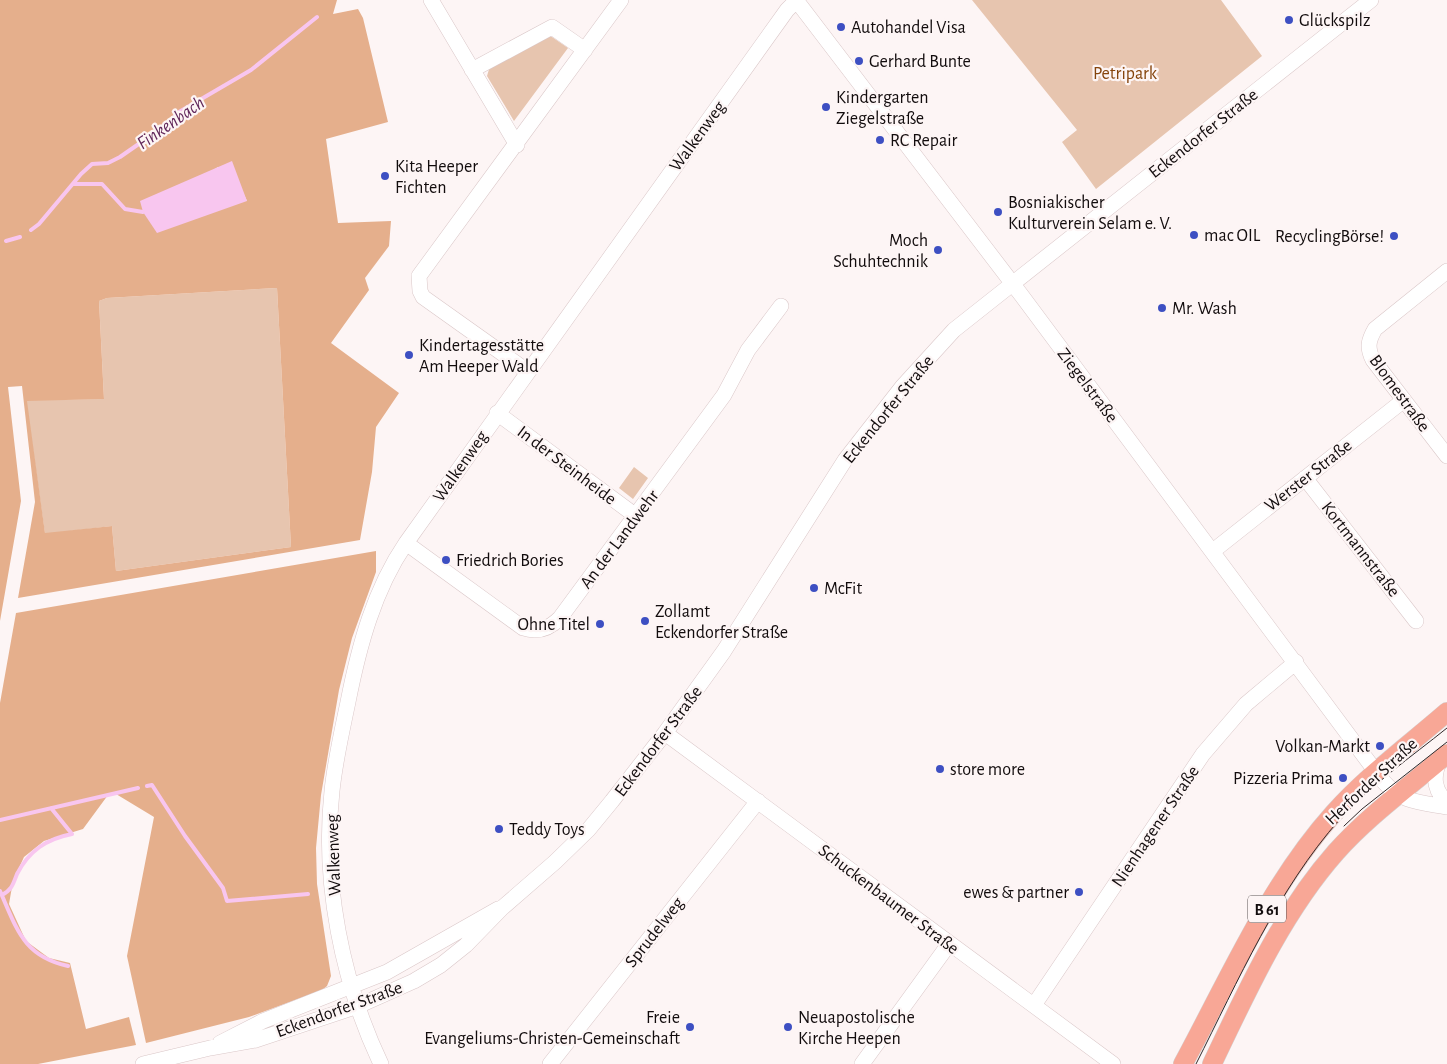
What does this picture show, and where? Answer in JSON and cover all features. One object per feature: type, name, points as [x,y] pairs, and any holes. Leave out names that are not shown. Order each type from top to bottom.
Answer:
[{"type":"main road","name":"Herforder Straße","points":[[1183,1064],[1254,930],[1288,875],[1333,814],[1447,712]]},
{"type":"main road","name":"Herforder Straße","points":[[1212,1064],[1273,942],[1314,881],[1354,834],[1443,757]]},
{"type":"street","points":[[431,0],[517,145]]},
{"type":"street","points":[[528,372],[431,304],[420,291],[419,276],[517,145],[621,0]]},
{"type":"street","name":"Ziegelstraße","points":[[796,0],[1012,283],[1377,773],[1398,796]]},
{"type":"street","name":"Walkenweg","points":[[381,1064],[352,988],[332,877],[332,791],[353,676],[373,606],[388,570],[406,543],[796,0]]},
{"type":"street","name":"Eckendorfer Straße","points":[[143,1064],[210,1048],[256,1040],[358,1006],[396,990],[441,965],[484,930],[502,908],[555,862],[589,829],[665,733],[724,650],[845,460],[866,431],[902,388],[954,330],[1371,0]]},
{"type":"street","points":[[472,70],[552,26],[584,50]]},
{"type":"street","name":"Blomestraße","points":[[1447,271],[1375,329],[1369,339],[1368,349],[1373,360],[1447,456]]},
{"type":"street","name":"An der Landwehr","points":[[406,543],[523,628],[543,630],[560,618],[636,516],[724,395],[748,350],[781,306]]},
{"type":"street","name":"Werster Straße","points":[[1213,551],[1404,400]]},
{"type":"street","name":"In der Steinheide","points":[[498,413],[636,516]]},
{"type":"street","name":"Kortmannstraße","points":[[1305,478],[1416,621]]},
{"type":"street","name":"Nienhagener Straße","points":[[1034,1005],[1203,754],[1246,704],[1296,662]]},
{"type":"street","name":"Schuckenbaumer Straße","points":[[665,733],[1114,1064]]},
{"type":"street","points":[[1443,757],[1435,775],[1436,787],[1447,803]]},
{"type":"street","points":[[1398,796],[1406,800],[1447,807]]},
{"type":"street","name":"Sprudelweg","points":[[550,1064],[758,801]]},
{"type":"street","name":"Eckendorfer Straße","points":[[210,1048],[263,1021],[352,988],[411,960],[477,919],[502,908]]},
{"type":"street","points":[[862,1064],[949,944]]},
{"type":"green space","name":"Petripark","points":[[972,0],[1221,0],[1262,56],[1096,189],[1062,142],[1077,130]]},
{"type":"green space","points":[[544,36],[552,37],[568,48],[514,121],[487,76],[490,66]]},
{"type":"green space","points":[[277,288],[291,547],[116,571],[112,526],[45,534],[26,400],[104,399],[99,301],[107,298]]},
{"type":"green space","points":[[634,467],[648,478],[633,499],[619,488]]},
{"type":"shaded area","points":[[0,0],[337,0],[333,14],[358,9],[363,18],[388,122],[326,139],[338,223],[391,221],[389,246],[365,278],[369,290],[331,343],[399,393],[376,427],[372,472],[360,540],[18,598],[35,502],[22,386],[8,387],[21,501],[0,621]],"holes":[[[218,167],[239,184],[247,201],[209,173]],[[277,288],[291,547],[116,571],[112,526],[45,533],[27,401],[104,399],[99,301],[107,298]]]},
{"type":"shaded area","points":[[232,161],[247,201],[157,233],[143,212],[140,201]]},
{"type":"shaded area","points":[[376,551],[376,572],[352,638],[339,690],[321,795],[316,848],[317,884],[331,976],[327,986],[322,990],[249,1017],[146,1043],[127,956],[154,817],[116,794],[108,795],[83,829],[44,841],[24,857],[13,881],[9,904],[26,941],[49,958],[70,963],[86,1029],[129,1017],[136,1045],[38,1064],[0,1064],[0,703],[16,613]]},
{"type":"waterway","name":"Finkenbach","points":[[31,230],[39,224],[81,174],[92,164],[108,163],[120,157],[166,125],[179,112],[251,70],[317,17]]},
{"type":"waterway","points":[[73,184],[102,184],[125,209],[143,212]]},
{"type":"waterway","name":"Finkenbach","points":[[6,241],[20,237]]},
{"type":"waterway","points":[[147,786],[152,785],[185,836],[223,888],[227,901],[308,894]]},
{"type":"waterway","points":[[0,820],[138,788]]},
{"type":"waterway","points":[[2,895],[10,889],[22,866],[39,847],[54,839],[72,834],[51,808]]},
{"type":"waterway","points":[[0,891],[17,929],[31,948],[53,961],[68,966]]},
{"type":"tram line","points":[[1196,1064],[1260,937],[1297,875],[1318,846],[1340,819],[1365,794],[1447,728]]},
{"type":"tram line","points":[[1344,826],[1362,809],[1447,742]]},
{"type":"place","name":"Glückspilz","points":[[1289,20]]},
{"type":"place","name":"Autohandel Visa","points":[[841,27]]},
{"type":"place","name":"Gerhard Bunte","points":[[859,61]]},
{"type":"place","name":"Kindergarten Ziegelstraße","points":[[826,107]]},
{"type":"place","name":"RC Repair","points":[[880,140]]},
{"type":"place","name":"Kita Heeper Fichten","points":[[385,176]]},
{"type":"place","name":"Bosniakischer Kulturverein Selam e. V.","points":[[998,212]]},
{"type":"place","name":"mac OIL","points":[[1194,235]]},
{"type":"place","name":"RecyclingBörse!","points":[[1394,236]]},
{"type":"place","name":"Moch Schuhtechnik","points":[[938,250]]},
{"type":"place","name":"Mr. Wash","points":[[1162,308]]},
{"type":"place","name":"Kindertagesstätte Am Heeper Wald","points":[[409,355]]},
{"type":"place","name":"Friedrich Bories","points":[[446,560]]},
{"type":"place","name":"McFit","points":[[814,588]]},
{"type":"place","name":"Zollamt Eckendorfer Straße","points":[[645,621]]},
{"type":"place","name":"Ohne Titel","points":[[600,624]]},
{"type":"place","name":"Volkan-Markt","points":[[1380,746]]},
{"type":"place","name":"store more","points":[[940,769]]},
{"type":"place","name":"Pizzeria Prima","points":[[1343,778]]},
{"type":"place","name":"Teddy Toys","points":[[499,829]]},
{"type":"place","name":"ewes & partner","points":[[1079,892]]},
{"type":"place","name":"Freie Evangeliums-Christen-Gemeinschaft","points":[[690,1027]]},
{"type":"place","name":"Neuapostolische Kirche Heepen","points":[[788,1027]]}]
